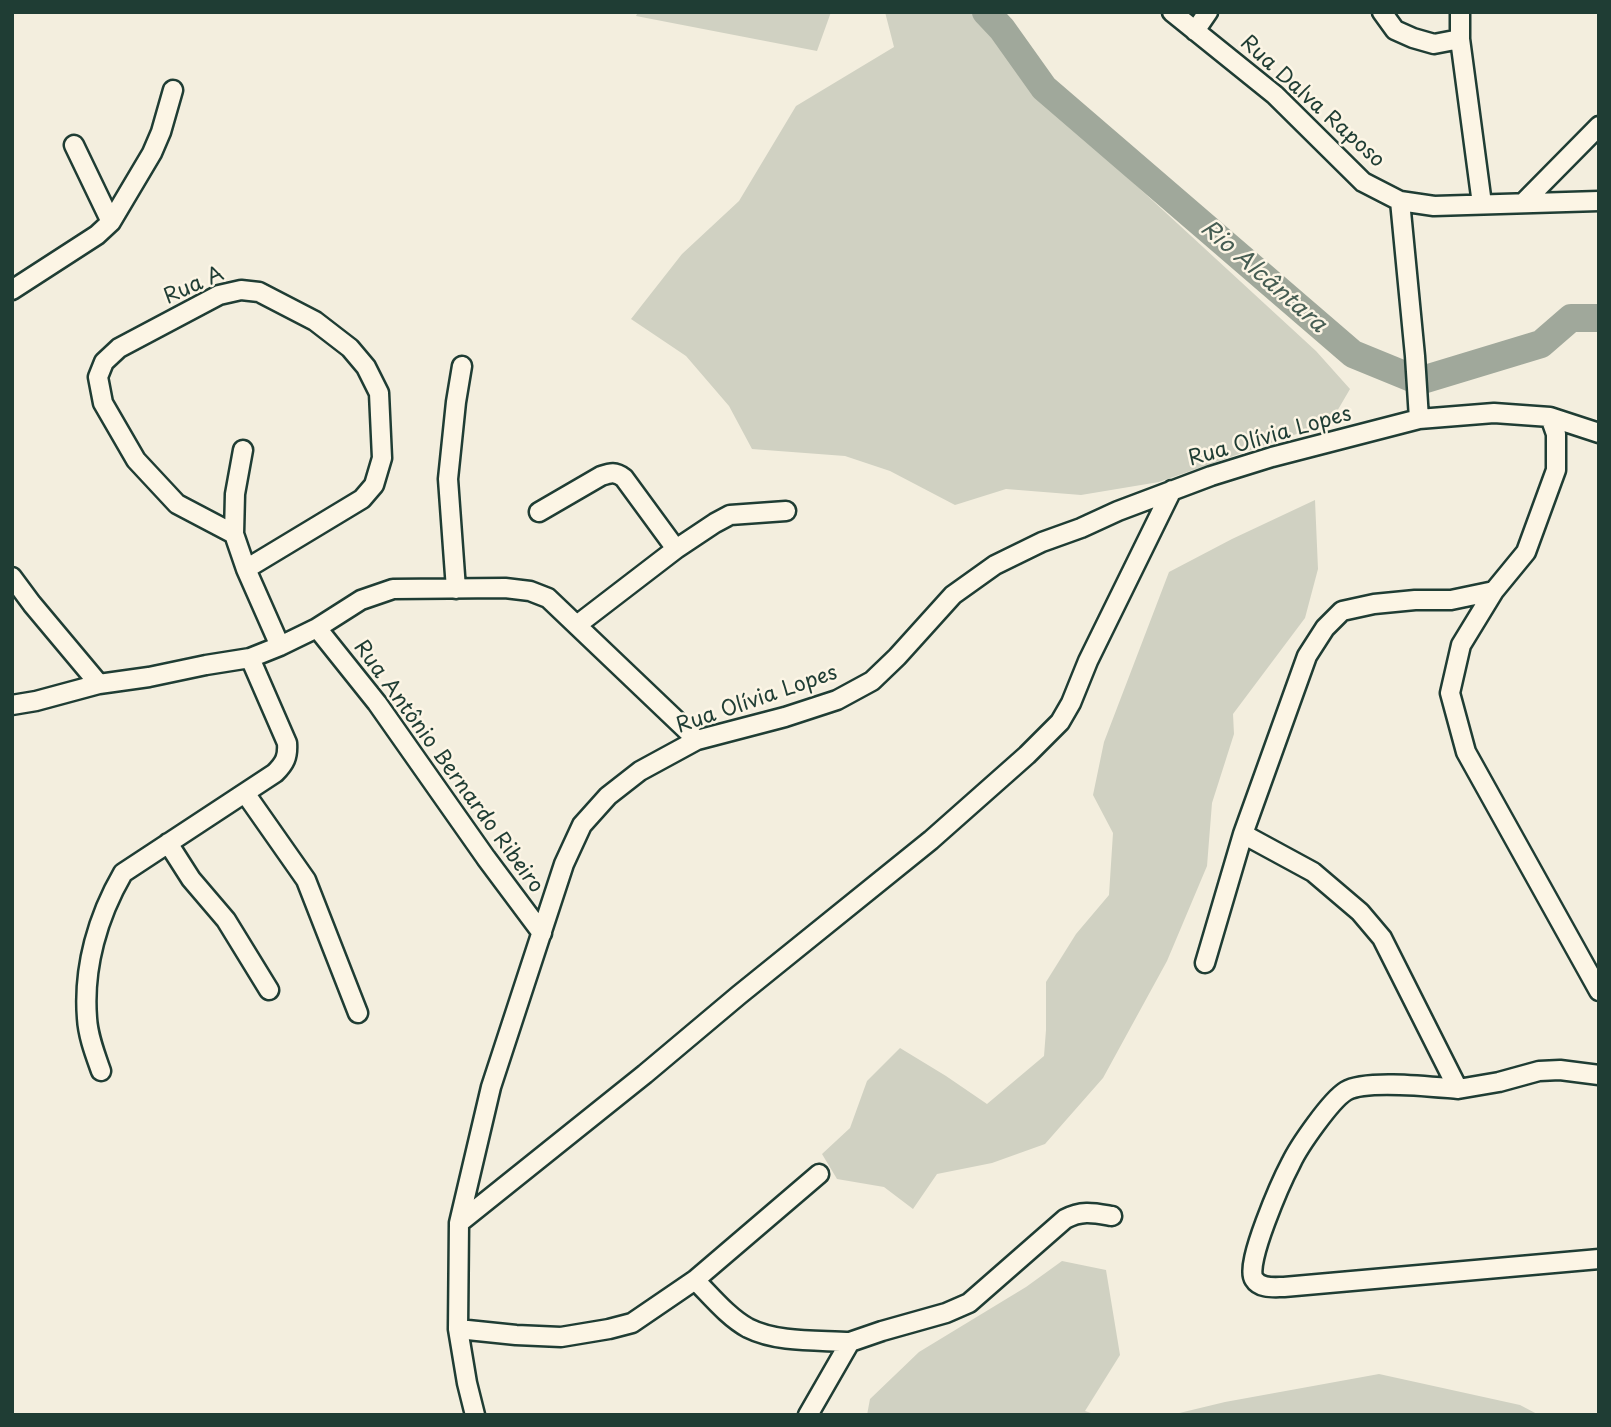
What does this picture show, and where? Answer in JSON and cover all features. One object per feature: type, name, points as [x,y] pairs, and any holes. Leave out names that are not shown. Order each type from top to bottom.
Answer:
[{"type":"street","name":"Rua Dalva Raposo","points":[[1172,12],[1275,95],[1363,181],[1399,201],[1434,206],[1599,201]]},
{"type":"street","points":[[1195,31],[1208,12]]},
{"type":"street","points":[[1382,12],[1395,30],[1413,38],[1434,44],[1460,39]]},
{"type":"street","points":[[1460,12],[1460,39],[1482,204]]},
{"type":"street","points":[[12,290],[97,235],[111,222],[152,153],[173,90]]},
{"type":"street","points":[[1524,202],[1599,126]]},
{"type":"street","points":[[74,145],[111,222]]},
{"type":"street","points":[[1399,201],[1419,419]]},
{"type":"street","name":"Rua A","points":[[234,534],[177,504],[136,460],[103,402],[98,377],[104,362],[119,348],[219,295],[240,290],[259,292],[315,321],[350,348],[366,367],[379,393],[382,458],[374,485],[362,499],[246,569]]},
{"type":"street","points":[[456,589],[448,480],[462,366]]},
{"type":"street","name":"Rua Olívia Lopes","points":[[475,1415],[458,1329],[459,1223],[491,1087],[564,864],[582,825],[608,796],[640,771],[697,740],[837,700],[872,681],[953,595],[995,565],[1042,542],[1172,490],[1272,457],[1419,419],[1494,413],[1550,416],[1599,433]]},
{"type":"street","points":[[1550,416],[1556,434],[1556,470],[1526,552],[1494,591],[1461,645],[1450,693],[1466,752],[1599,991]]},
{"type":"street","points":[[243,450],[235,494],[234,534],[246,569],[280,646]]},
{"type":"street","points":[[539,512],[601,476],[617,473],[624,478],[676,549]]},
{"type":"street","points":[[459,1223],[931,840],[1060,722],[1071,703],[1087,661],[1172,490]]},
{"type":"street","points":[[577,625],[676,549],[715,523],[730,515],[786,511]]},
{"type":"street","points":[[12,577],[99,684]]},
{"type":"street","points":[[12,705],[99,684],[250,658],[317,628],[361,600],[393,589],[505,588],[530,591],[548,598],[697,740]]},
{"type":"street","points":[[1205,963],[1242,834],[1307,656],[1325,628],[1342,611],[1374,604],[1451,600],[1494,591]]},
{"type":"street","name":"Rua Antônio Bernardo Ribeiro","points":[[317,628],[377,703],[541,933]]},
{"type":"street","points":[[101,1071],[87,1020],[87,984],[95,933],[109,897],[123,873],[275,773],[284,765],[288,756],[287,743],[250,658]]},
{"type":"street","points":[[245,793],[306,880],[358,1013]]},
{"type":"street","points":[[1242,834],[1313,872],[1360,912],[1382,938],[1458,1089]]},
{"type":"street","points":[[168,843],[191,878],[226,920],[269,990]]},
{"type":"street","points":[[1599,1074],[1539,1071],[1458,1089],[1405,1085],[1347,1090],[1330,1104],[1291,1162],[1266,1220],[1251,1270],[1252,1278],[1258,1283],[1284,1287],[1599,1259]]},
{"type":"street","points":[[458,1329],[562,1337],[632,1323],[695,1280],[819,1174]]},
{"type":"street","points":[[695,1280],[748,1328],[783,1338],[850,1342],[946,1313],[969,1303],[1065,1219],[1075,1214],[1112,1216]]},
{"type":"street","points":[[808,1415],[850,1342]]},
{"type":"shaded area","points":[[638,12],[831,12],[817,51],[636,16]]},
{"type":"shaded area","points":[[885,12],[972,12],[1039,96],[1316,351],[1350,389],[1328,423],[1159,482],[1081,495],[1006,489],[955,505],[890,471],[845,456],[752,449],[729,406],[686,356],[631,319],[682,254],[739,201],[796,106],[894,47]]},
{"type":"shaded area","points":[[1315,500],[1318,569],[1305,618],[1233,714],[1234,734],[1212,803],[1207,866],[1167,961],[1103,1078],[1045,1144],[992,1163],[937,1174],[913,1209],[884,1187],[837,1179],[822,1154],[850,1128],[867,1081],[900,1048],[987,1104],[1044,1056],[1046,982],[1076,934],[1109,895],[1113,833],[1093,795],[1104,742],[1169,572]]},
{"type":"shaded area","points":[[1062,1261],[1106,1270],[1120,1355],[1085,1411],[1097,1415],[867,1415],[870,1399],[919,1352],[1026,1287]]},
{"type":"shaded area","points":[[1379,1374],[1520,1405],[1539,1415],[1171,1415],[1225,1402]]},
{"type":"waterway","name":"Rio Alcântara","points":[[986,12],[1002,29],[1044,88],[1353,354],[1419,381],[1541,344],[1571,318],[1599,318]]}]
